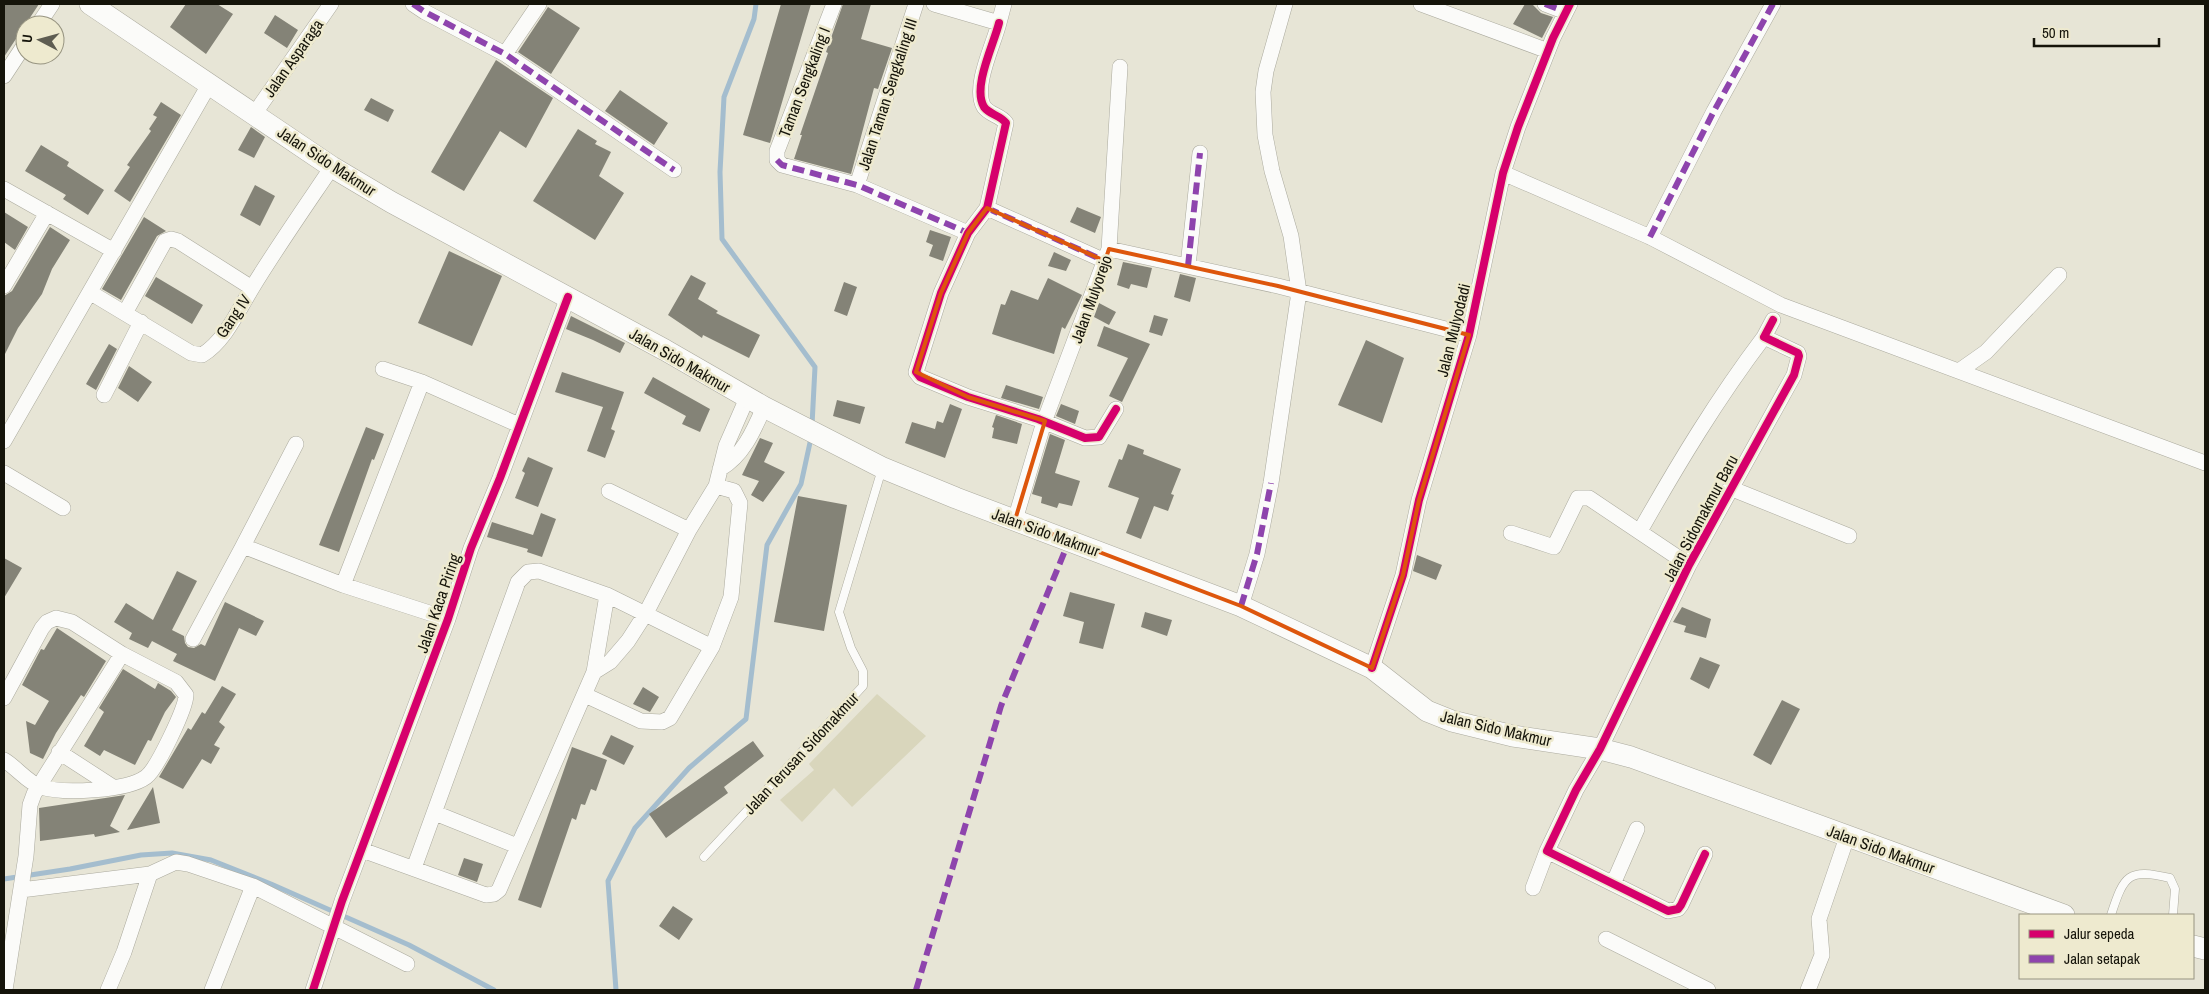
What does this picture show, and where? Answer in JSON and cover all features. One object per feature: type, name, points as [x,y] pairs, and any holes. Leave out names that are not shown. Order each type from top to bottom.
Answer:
[{"type":"main road","name":"Jalan Sido Makmur","points":[[90,4],[255,113],[332,167],[391,202],[568,297],[755,403],[883,468],[1241,606],[1372,668],[1427,711],[1452,721],[1513,736],[1600,749],[1631,757],[2061,914]]},
{"type":"street","points":[[45,15],[52,4]]},
{"type":"street","name":"Jalan Asparaga","points":[[255,113],[331,4]]},
{"type":"street","points":[[413,4],[454,28],[505,54],[674,170]]},
{"type":"street","points":[[505,54],[539,4]]},
{"type":"street","name":"Taman Sengkaling I","points":[[834,4],[777,151],[777,160],[782,165],[857,185]]},
{"type":"street","name":"Jalan Taman Sengkaling III","points":[[857,185],[916,4]]},
{"type":"street","points":[[934,4],[999,23]]},
{"type":"street","points":[[1004,4],[980,88],[984,106],[987,110],[1002,117],[1006,123],[987,208],[968,233],[941,293],[916,372],[920,377],[968,398],[1044,422],[1085,438],[1093,439],[1099,437],[1116,408]]},
{"type":"street","points":[[1241,606],[1257,554],[1271,483],[1292,290],[1291,236],[1272,171],[1265,135],[1263,92],[1266,71],[1285,4]]},
{"type":"street","points":[[1421,4],[1548,51]]},
{"type":"street","points":[[1545,4],[1568,8]]},
{"type":"street","points":[[1650,237],[1714,112],[1773,4]]},
{"type":"street","name":"Jalan Mulyodadi","points":[[1372,668],[1403,574],[1420,500],[1468,335],[1503,174],[1518,127],[1548,51],[1568,8]]},
{"type":"street","points":[[4,76],[15,59]]},
{"type":"street","name":"Jalan Mulyorejo","points":[[1014,520],[1044,422],[1107,255],[1120,67]]},
{"type":"street","points":[[4,441],[210,83]]},
{"type":"street","points":[[1188,266],[1200,153]]},
{"type":"street","name":"Gang IV","points":[[90,293],[191,353],[202,355],[208,352],[231,324],[252,288],[332,167]]},
{"type":"street","points":[[1503,174],[1650,237],[1781,305],[2205,463]]},
{"type":"street","points":[[857,185],[968,233]]},
{"type":"street","points":[[4,189],[114,251]]},
{"type":"street","points":[[987,208],[1107,255],[1188,266],[1292,290],[1468,335]]},
{"type":"street","points":[[4,286],[47,213]]},
{"type":"street","points":[[125,313],[168,240],[178,241],[252,288]]},
{"type":"street","points":[[1960,371],[1986,352],[2059,275]]},
{"type":"street","name":"Jalan Kaca Piring","points":[[314,990],[342,901],[448,619],[471,548],[568,297]]},
{"type":"street","points":[[1640,531],[1680,460],[1774,320]]},
{"type":"street","points":[[104,395],[141,322]]},
{"type":"street","name":"Jalan Sidomakmur Baru","points":[[1533,888],[1547,851],[1576,790],[1600,749],[1689,564],[1794,374],[1799,356],[1796,350],[1764,337]]},
{"type":"street","points":[[383,369],[422,382],[519,425]]},
{"type":"street","points":[[343,585],[422,382]]},
{"type":"street","points":[[594,672],[610,662],[628,641],[646,613],[689,530],[716,486],[726,446],[755,403]]},
{"type":"street","points":[[194,639],[296,444]]},
{"type":"street","points":[[4,473],[63,508]]},
{"type":"street","points":[[585,695],[641,721],[662,722],[674,712],[712,647],[731,597],[740,503],[734,491],[716,486]]},
{"type":"street","points":[[1730,488],[1849,536]]},
{"type":"street","points":[[609,490],[689,530]]},
{"type":"street","points":[[1511,533],[1554,547],[1578,498],[1589,498],[1689,564]]},
{"type":"street","points":[[243,546],[343,585],[448,619]]},
{"type":"street","points":[[414,868],[518,582],[523,575],[532,570],[539,571],[607,595],[712,647]]},
{"type":"street","points":[[362,850],[486,895],[494,894],[499,890],[516,846],[594,672],[607,595]]},
{"type":"street","points":[[4,698],[42,628],[47,622],[56,618],[72,622],[122,654],[176,682],[186,695],[186,702],[151,772],[138,781],[113,788],[75,791],[39,787],[4,760]]},
{"type":"street","points":[[5,990],[7,953],[26,856],[30,805],[59,752],[122,654]]},
{"type":"street","points":[[59,752],[113,788]]},
{"type":"street","points":[[435,813],[516,846]]},
{"type":"street","points":[[1613,884],[1637,829]]},
{"type":"street","points":[[1808,990],[1822,955],[1819,919],[1847,837]]},
{"type":"street","points":[[1547,851],[1663,911],[1673,911],[1681,905],[1704,854]]},
{"type":"street","points":[[21,888],[150,874],[176,862],[208,870],[253,886],[336,923],[407,964]]},
{"type":"street","points":[[108,990],[124,952],[150,874]]},
{"type":"street","points":[[212,990],[253,886]]},
{"type":"street","points":[[1606,939],[1708,990]]},
{"type":"lane","name":"Jalan Terusan Sidomakmur","points":[[704,857],[863,686],[863,671],[851,648],[839,612],[883,468]]},
{"type":"lane","points":[[2111,914],[2123,884],[2134,874],[2146,872],[2170,878],[2175,889],[2174,914]]},
{"type":"highlighted area","points":[[987,208],[1105,261],[1109,249],[1278,286],[1469,335],[1419,500],[1403,575],[1372,668],[1241,606],[1015,520],[1045,421],[968,397],[916,372],[941,293],[968,233]]},
{"type":"shaded area","points":[[877,694],[926,736],[852,807],[834,788],[802,822],[780,800],[814,770],[809,764]]},
{"type":"building","points":[[4,4],[39,4],[32,15],[15,15],[15,40],[4,57]]},
{"type":"building","points":[[186,4],[217,4],[233,14],[206,54],[170,27]]},
{"type":"building","points":[[781,4],[811,4],[770,143],[743,135]]},
{"type":"building","points":[[843,4],[871,4],[861,39],[892,48],[878,89],[874,88],[851,174],[794,159],[802,135],[800,135],[828,53],[826,52]]},
{"type":"building","points":[[1525,4],[1532,4],[1541,13],[1553,17],[1542,38],[1513,24]]},
{"type":"building","points":[[548,7],[580,28],[551,74],[518,52]]},
{"type":"building","points":[[275,15],[298,30],[287,48],[264,33]]},
{"type":"building","points":[[496,60],[553,98],[526,148],[500,131],[464,191],[431,172]]},
{"type":"building","points":[[620,90],[668,123],[654,145],[605,111]]},
{"type":"building","points":[[371,98],[394,110],[388,122],[364,110]]},
{"type":"building","points":[[161,102],[181,115],[130,202],[114,191],[130,167],[127,165],[151,131],[149,129],[157,117],[153,115]]},
{"type":"building","points":[[251,127],[265,137],[254,158],[238,150]]},
{"type":"building","points":[[578,129],[597,141],[595,144],[611,152],[599,176],[624,193],[595,240],[533,201]]},
{"type":"building","points":[[41,145],[69,162],[67,166],[104,190],[88,215],[63,199],[66,195],[25,171]]},
{"type":"building","points":[[255,185],[275,196],[260,226],[240,215]]},
{"type":"building","points":[[1077,207],[1101,217],[1095,233],[1070,222]]},
{"type":"building","points":[[4,212],[28,227],[15,250],[4,242]]},
{"type":"building","points":[[144,217],[166,231],[157,236],[121,300],[102,289]]},
{"type":"building","points":[[50,227],[70,240],[52,269],[42,294],[18,328],[4,356],[4,296],[12,291]]},
{"type":"building","points":[[930,230],[951,237],[943,261],[929,256],[933,245],[926,242]]},
{"type":"building","points":[[449,251],[502,276],[472,346],[418,323]]},
{"type":"building","points":[[1054,252],[1071,260],[1066,271],[1048,266]]},
{"type":"building","points":[[1123,262],[1152,268],[1147,288],[1131,284],[1129,289],[1117,285]]},
{"type":"building","points":[[1180,274],[1196,278],[1190,302],[1174,297]]},
{"type":"building","points":[[691,275],[706,283],[698,299],[718,311],[716,313],[760,335],[749,358],[703,335],[702,338],[668,315]]},
{"type":"building","points":[[156,277],[203,305],[192,324],[145,296]]},
{"type":"building","points":[[1048,278],[1082,295],[1065,329],[1062,327],[1054,354],[992,334],[1001,304],[1005,305],[1011,290],[1038,300]]},
{"type":"building","points":[[844,282],[857,287],[847,316],[834,311]]},
{"type":"building","points":[[1099,303],[1116,312],[1109,325],[1094,317]]},
{"type":"building","points":[[1154,315],[1168,319],[1162,336],[1149,332]]},
{"type":"building","points":[[571,316],[625,343],[620,353],[566,329]]},
{"type":"building","points":[[1104,326],[1150,344],[1122,402],[1109,396],[1128,358],[1097,346]]},
{"type":"building","points":[[1366,340],[1404,358],[1382,423],[1338,405]]},
{"type":"building","points":[[109,344],[117,349],[96,390],[86,384]]},
{"type":"building","points":[[129,366],[152,382],[138,402],[118,388]]},
{"type":"building","points":[[562,372],[624,392],[611,429],[615,431],[605,458],[587,451],[603,407],[555,392]]},
{"type":"building","points":[[653,377],[710,409],[700,432],[682,424],[686,416],[644,393]]},
{"type":"building","points":[[1006,385],[1043,397],[1039,409],[1001,398]]},
{"type":"building","points":[[837,400],[865,407],[860,424],[833,416]]},
{"type":"building","points":[[950,404],[962,409],[945,458],[905,443],[912,422],[935,429],[937,421],[943,423]]},
{"type":"building","points":[[1061,404],[1079,411],[1075,424],[1056,416]]},
{"type":"building","points":[[996,415],[1022,424],[1017,444],[992,438],[994,428],[992,427]]},
{"type":"building","points":[[366,427],[384,434],[374,460],[372,459],[339,552],[319,545]]},
{"type":"building","points":[[1050,434],[1065,440],[1055,473],[1080,481],[1072,506],[1059,503],[1057,508],[1041,503],[1042,497],[1032,494]]},
{"type":"building","points":[[760,438],[773,443],[764,462],[785,472],[763,502],[751,495],[759,481],[742,475]]},
{"type":"building","points":[[1128,444],[1144,450],[1143,454],[1181,469],[1171,494],[1174,495],[1168,511],[1154,506],[1141,539],[1126,533],[1139,498],[1108,487],[1119,459],[1122,460]]},
{"type":"building","points":[[528,457],[553,468],[538,507],[515,498],[525,473],[522,471]]},
{"type":"building","points":[[798,496],[847,505],[824,631],[774,622]]},
{"type":"building","points":[[541,513],[556,519],[542,557],[527,552],[528,549],[487,537],[492,522],[533,535]]},
{"type":"building","points":[[1417,555],[1442,565],[1436,580],[1413,571]]},
{"type":"building","points":[[4,558],[22,568],[4,598]]},
{"type":"building","points":[[177,571],[197,581],[172,630],[184,636],[188,647],[194,648],[201,644],[205,646],[225,602],[264,621],[256,636],[239,628],[215,681],[173,661],[177,654],[152,641],[148,648],[129,639],[132,633],[114,622],[126,603],[153,620]]},
{"type":"building","points":[[1070,592],[1115,604],[1103,649],[1079,643],[1084,622],[1063,616]]},
{"type":"building","points":[[1682,607],[1711,619],[1706,638],[1684,632],[1686,626],[1673,622]]},
{"type":"building","points":[[1145,612],[1172,620],[1167,636],[1141,627]]},
{"type":"building","points":[[57,628],[106,661],[84,697],[81,695],[56,733],[43,759],[30,753],[26,721],[35,725],[49,701],[22,685],[41,649],[44,650]]},
{"type":"building","points":[[1700,657],[1720,665],[1709,689],[1690,679]]},
{"type":"building","points":[[123,669],[155,689],[158,683],[171,691],[176,697],[165,712],[151,741],[148,740],[135,765],[104,750],[100,756],[84,746],[104,712],[99,708]]},
{"type":"building","points":[[222,686],[236,694],[219,722],[225,727],[214,745],[220,748],[211,764],[202,759],[183,789],[159,777],[188,728],[191,730],[202,712],[205,714]]},
{"type":"building","points":[[643,687],[659,697],[650,712],[633,704]]},
{"type":"building","points":[[1782,700],[1800,709],[1771,765],[1753,755]]},
{"type":"building","points":[[611,735],[634,746],[624,765],[602,754]]},
{"type":"building","points":[[753,741],[764,756],[724,787],[728,793],[666,838],[649,814]]},
{"type":"building","points":[[572,747],[607,760],[596,791],[591,789],[585,805],[581,804],[576,820],[572,818],[541,908],[518,900]]},
{"type":"building","points":[[153,787],[160,823],[127,830]]},
{"type":"building","points":[[125,795],[110,826],[120,832],[95,837],[94,834],[40,841],[39,808]]},
{"type":"building","points":[[464,858],[483,864],[477,882],[458,875]]},
{"type":"building","points":[[673,906],[693,919],[679,940],[659,926]]},
{"type":"waterway","points":[[756,4],[754,19],[724,97],[720,172],[722,239],[815,367],[812,425]]},
{"type":"waterway","points":[[616,990],[608,881],[635,828],[689,768],[746,719],[767,545],[801,484],[811,438]]},
{"type":"waterway","points":[[4,879],[70,869],[141,855],[172,853],[211,860],[271,884],[409,945],[494,990]]},
{"type":"marked path","points":[[413,4],[505,54],[674,170]]},
{"type":"marked path","points":[[1545,4],[1566,12]]},
{"type":"marked path","points":[[1650,237],[1714,111],[1773,4]]},
{"type":"marked path","points":[[1188,266],[1200,153]]},
{"type":"marked path","points":[[777,160],[782,165],[857,185],[968,233]]},
{"type":"marked path","points":[[987,208],[1105,261]]},
{"type":"marked path","points":[[1241,606],[1257,554],[1271,483]]},
{"type":"marked path","points":[[916,990],[1001,706],[1069,541]]},
{"type":"cycle path","points":[[1372,668],[1403,575],[1419,500],[1469,335],[1503,173],[1518,127],[1553,38],[1570,4]]},
{"type":"cycle path","points":[[999,23],[985,65],[981,88],[981,99],[984,107],[1006,123],[987,208],[968,233],[941,293],[916,372],[920,377],[968,397],[1038,419],[1085,438],[1099,437],[1116,409]]},
{"type":"cycle path","points":[[313,990],[342,901],[448,619],[471,548],[500,478],[568,297]]},
{"type":"cycle path","points":[[1705,854],[1681,905],[1678,909],[1668,911],[1547,851],[1576,790],[1600,749],[1689,565],[1794,375],[1799,356],[1798,353],[1764,337],[1773,320]]}]
